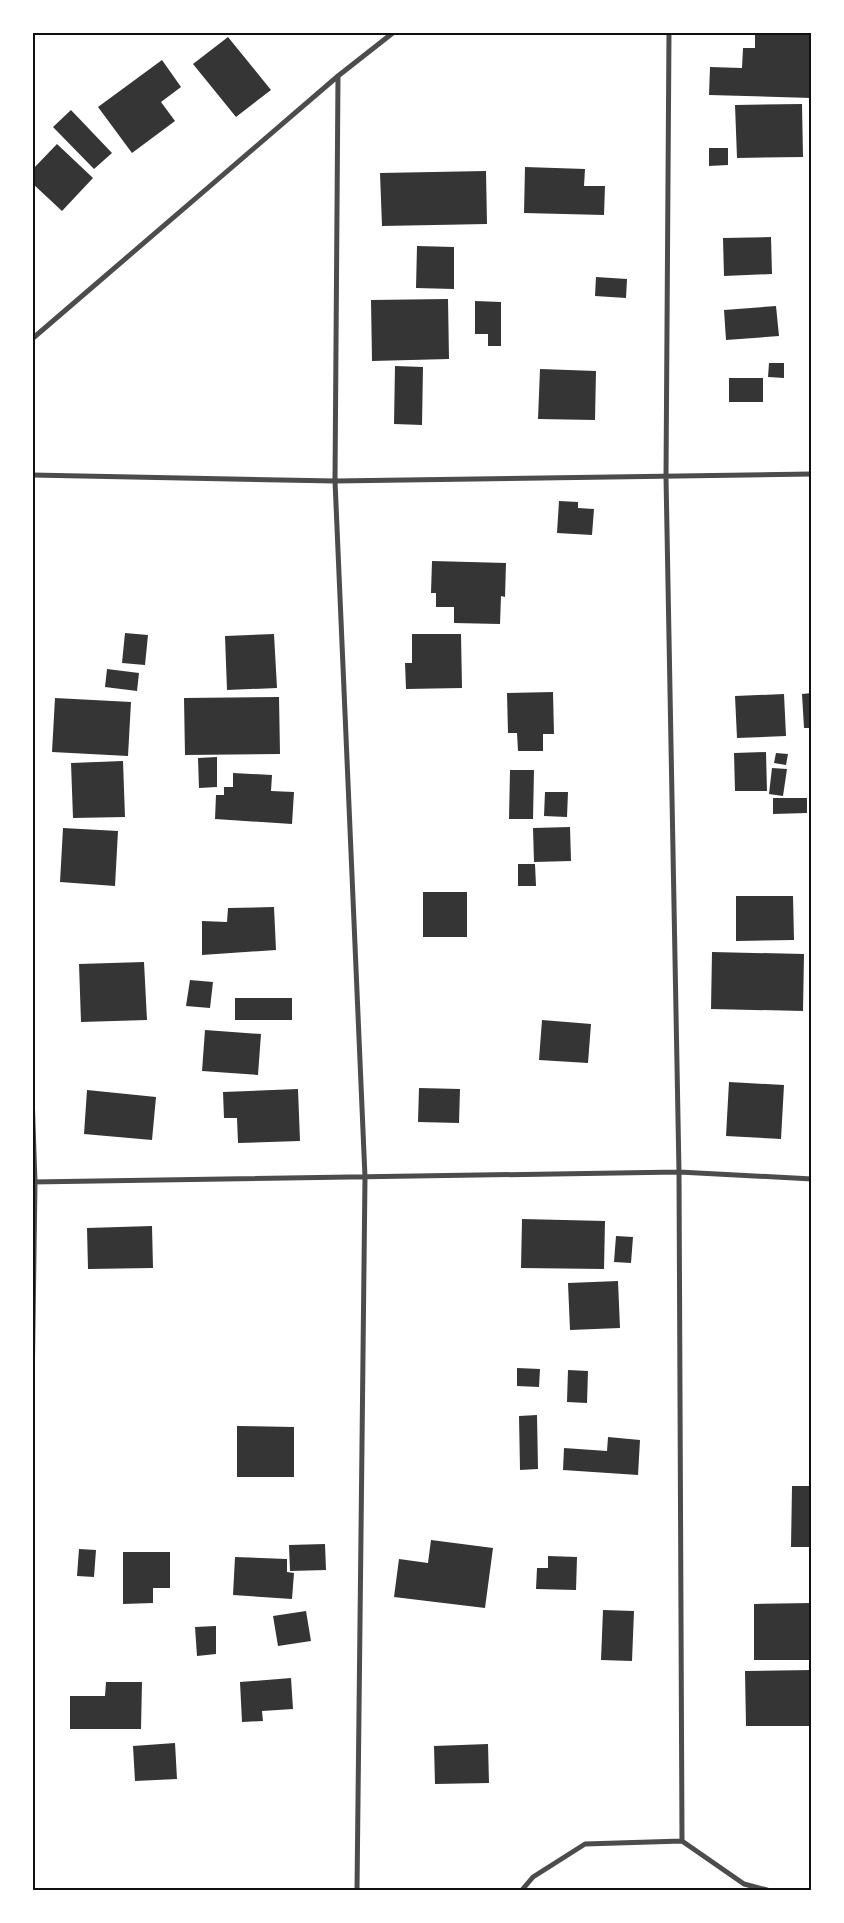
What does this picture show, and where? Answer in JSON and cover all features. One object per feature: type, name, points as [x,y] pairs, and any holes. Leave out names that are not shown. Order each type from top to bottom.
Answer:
[{"type":"street","points":[[32,340],[338,76],[394,32]]},
{"type":"street","points":[[669,32],[666,477],[679,1172],[682,1841]]},
{"type":"street","points":[[338,76],[335,481],[365,1177],[357,1890]]},
{"type":"street","points":[[32,475],[335,481],[812,474]]},
{"type":"street","points":[[32,1094],[34,1182],[32,1396]]},
{"type":"street","points":[[34,1182],[679,1172],[812,1179]]},
{"type":"street","points":[[522,1890],[533,1877],[584,1844],[682,1841],[744,1884],[767,1890]]},
{"type":"building","points":[[755,32],[812,34],[811,98],[709,95],[710,67],[742,68],[743,48],[755,48]]},
{"type":"building","points":[[228,37],[271,90],[236,117],[193,64]]},
{"type":"building","points":[[162,60],[181,87],[161,102],[175,121],[132,153],[98,107]]},
{"type":"building","points":[[802,104],[803,157],[737,158],[735,105]]},
{"type":"building","points":[[71,110],[112,153],[94,169],[53,127]]},
{"type":"building","points":[[57,144],[93,178],[62,211],[32,183],[32,170]]},
{"type":"building","points":[[709,148],[728,148],[728,165],[709,166]]},
{"type":"building","points":[[525,167],[585,169],[584,186],[605,186],[604,215],[524,213]]},
{"type":"building","points":[[486,171],[487,224],[382,226],[380,173]]},
{"type":"building","points":[[771,237],[772,274],[724,276],[723,238]]},
{"type":"building","points":[[417,246],[454,247],[454,289],[416,288]]},
{"type":"building","points":[[596,277],[627,279],[626,298],[595,296]]},
{"type":"building","points":[[448,299],[449,359],[372,361],[371,300]]},
{"type":"building","points":[[475,301],[501,302],[501,346],[488,346],[488,334],[475,334]]},
{"type":"building","points":[[776,306],[779,336],[726,340],[724,310]]},
{"type":"building","points":[[769,363],[784,363],[784,378],[768,377]]},
{"type":"building","points":[[395,366],[423,367],[422,425],[394,424]]},
{"type":"building","points":[[540,369],[596,371],[595,420],[538,419]]},
{"type":"building","points":[[729,378],[763,378],[763,402],[729,402]]},
{"type":"building","points":[[559,501],[578,502],[578,508],[594,509],[592,535],[557,533]]},
{"type":"building","points":[[432,561],[506,563],[505,597],[501,596],[500,624],[454,623],[454,607],[436,607],[436,593],[431,593]]},
{"type":"building","points":[[125,633],[148,635],[145,665],[122,663]]},
{"type":"building","points":[[274,634],[277,688],[227,690],[225,636]]},
{"type":"building","points":[[412,634],[461,634],[462,688],[406,689],[405,663],[412,663]]},
{"type":"building","points":[[107,669],[139,673],[137,691],[105,687]]},
{"type":"building","points":[[553,692],[554,734],[543,734],[543,751],[518,751],[517,733],[508,733],[507,693]]},
{"type":"building","points":[[812,693],[812,728],[804,728],[802,694]]},
{"type":"building","points":[[784,694],[786,736],[737,738],[735,696]]},
{"type":"building","points":[[279,697],[280,754],[185,755],[184,698]]},
{"type":"building","points":[[55,698],[131,702],[128,756],[52,752]]},
{"type":"building","points":[[766,752],[767,791],[735,791],[734,753]]},
{"type":"building","points":[[776,753],[788,754],[786,765],[774,763]]},
{"type":"building","points":[[217,757],[217,787],[199,788],[198,758]]},
{"type":"building","points":[[123,761],[125,817],[73,818],[71,763]]},
{"type":"building","points":[[772,768],[787,769],[783,796],[769,794]]},
{"type":"building","points":[[510,770],[534,770],[533,819],[509,819]]},
{"type":"building","points":[[233,773],[272,775],[271,791],[294,792],[292,824],[215,819],[216,795],[224,795],[224,787],[233,787]]},
{"type":"building","points":[[545,792],[568,792],[567,817],[544,816]]},
{"type":"building","points":[[773,798],[807,798],[807,813],[773,814]]},
{"type":"building","points":[[570,827],[571,861],[534,862],[533,828]]},
{"type":"building","points":[[63,828],[118,831],[115,886],[60,882]]},
{"type":"building","points":[[518,864],[535,864],[536,886],[518,886]]},
{"type":"building","points":[[423,892],[467,892],[467,937],[423,937]]},
{"type":"building","points":[[736,896],[793,896],[794,940],[736,941]]},
{"type":"building","points":[[274,907],[276,950],[202,955],[202,921],[227,922],[228,908]]},
{"type":"building","points":[[712,952],[804,954],[803,1011],[711,1009]]},
{"type":"building","points":[[144,962],[147,1020],[81,1022],[79,964]]},
{"type":"building","points":[[190,980],[213,982],[210,1008],[186,1006]]},
{"type":"building","points":[[235,998],[292,998],[292,1020],[235,1020]]},
{"type":"building","points":[[542,1020],[591,1024],[588,1063],[539,1060]]},
{"type":"building","points":[[205,1030],[261,1034],[258,1075],[202,1071]]},
{"type":"building","points":[[729,1082],[784,1085],[781,1139],[726,1136]]},
{"type":"building","points":[[419,1088],[460,1089],[459,1123],[418,1122]]},
{"type":"building","points":[[298,1089],[300,1141],[238,1143],[237,1118],[224,1118],[223,1092]]},
{"type":"building","points":[[87,1090],[156,1097],[152,1140],[84,1134]]},
{"type":"building","points":[[522,1219],[605,1221],[604,1269],[521,1268]]},
{"type":"building","points":[[152,1226],[153,1268],[88,1269],[87,1228]]},
{"type":"building","points":[[616,1236],[633,1237],[631,1263],[614,1262]]},
{"type":"building","points":[[618,1281],[620,1328],[570,1330],[568,1283]]},
{"type":"building","points":[[517,1368],[540,1369],[539,1387],[517,1386]]},
{"type":"building","points":[[568,1370],[588,1371],[587,1403],[567,1402]]},
{"type":"building","points":[[537,1415],[538,1469],[520,1470],[519,1416]]},
{"type":"building","points":[[237,1426],[294,1427],[294,1477],[237,1477]]},
{"type":"building","points":[[608,1437],[640,1440],[638,1475],[563,1470],[564,1448],[607,1451]]},
{"type":"building","points":[[792,1486],[812,1486],[812,1547],[791,1547]]},
{"type":"building","points":[[431,1540],[493,1548],[485,1608],[394,1597],[399,1559],[428,1563]]},
{"type":"building","points":[[325,1544],[326,1570],[290,1571],[289,1545]]},
{"type":"building","points":[[79,1549],[96,1550],[94,1577],[77,1576]]},
{"type":"building","points":[[123,1552],[170,1552],[170,1588],[153,1588],[153,1603],[123,1604]]},
{"type":"building","points":[[548,1556],[577,1557],[576,1590],[536,1589],[537,1568],[548,1568]]},
{"type":"building","points":[[235,1557],[287,1559],[287,1572],[294,1573],[292,1599],[233,1595]]},
{"type":"building","points":[[812,1603],[812,1660],[754,1660],[754,1604]]},
{"type":"building","points":[[603,1610],[634,1611],[632,1661],[601,1660]]},
{"type":"building","points":[[306,1611],[311,1641],[278,1646],[273,1616]]},
{"type":"building","points":[[216,1626],[216,1654],[197,1656],[195,1627]]},
{"type":"building","points":[[812,1670],[812,1726],[746,1726],[745,1671]]},
{"type":"building","points":[[291,1678],[293,1709],[262,1711],[263,1721],[242,1722],[240,1682]]},
{"type":"building","points":[[106,1682],[142,1682],[141,1729],[70,1729],[70,1696],[105,1696]]},
{"type":"building","points":[[175,1743],[177,1779],[135,1781],[133,1746]]},
{"type":"building","points":[[488,1744],[489,1783],[435,1784],[434,1746]]}]
